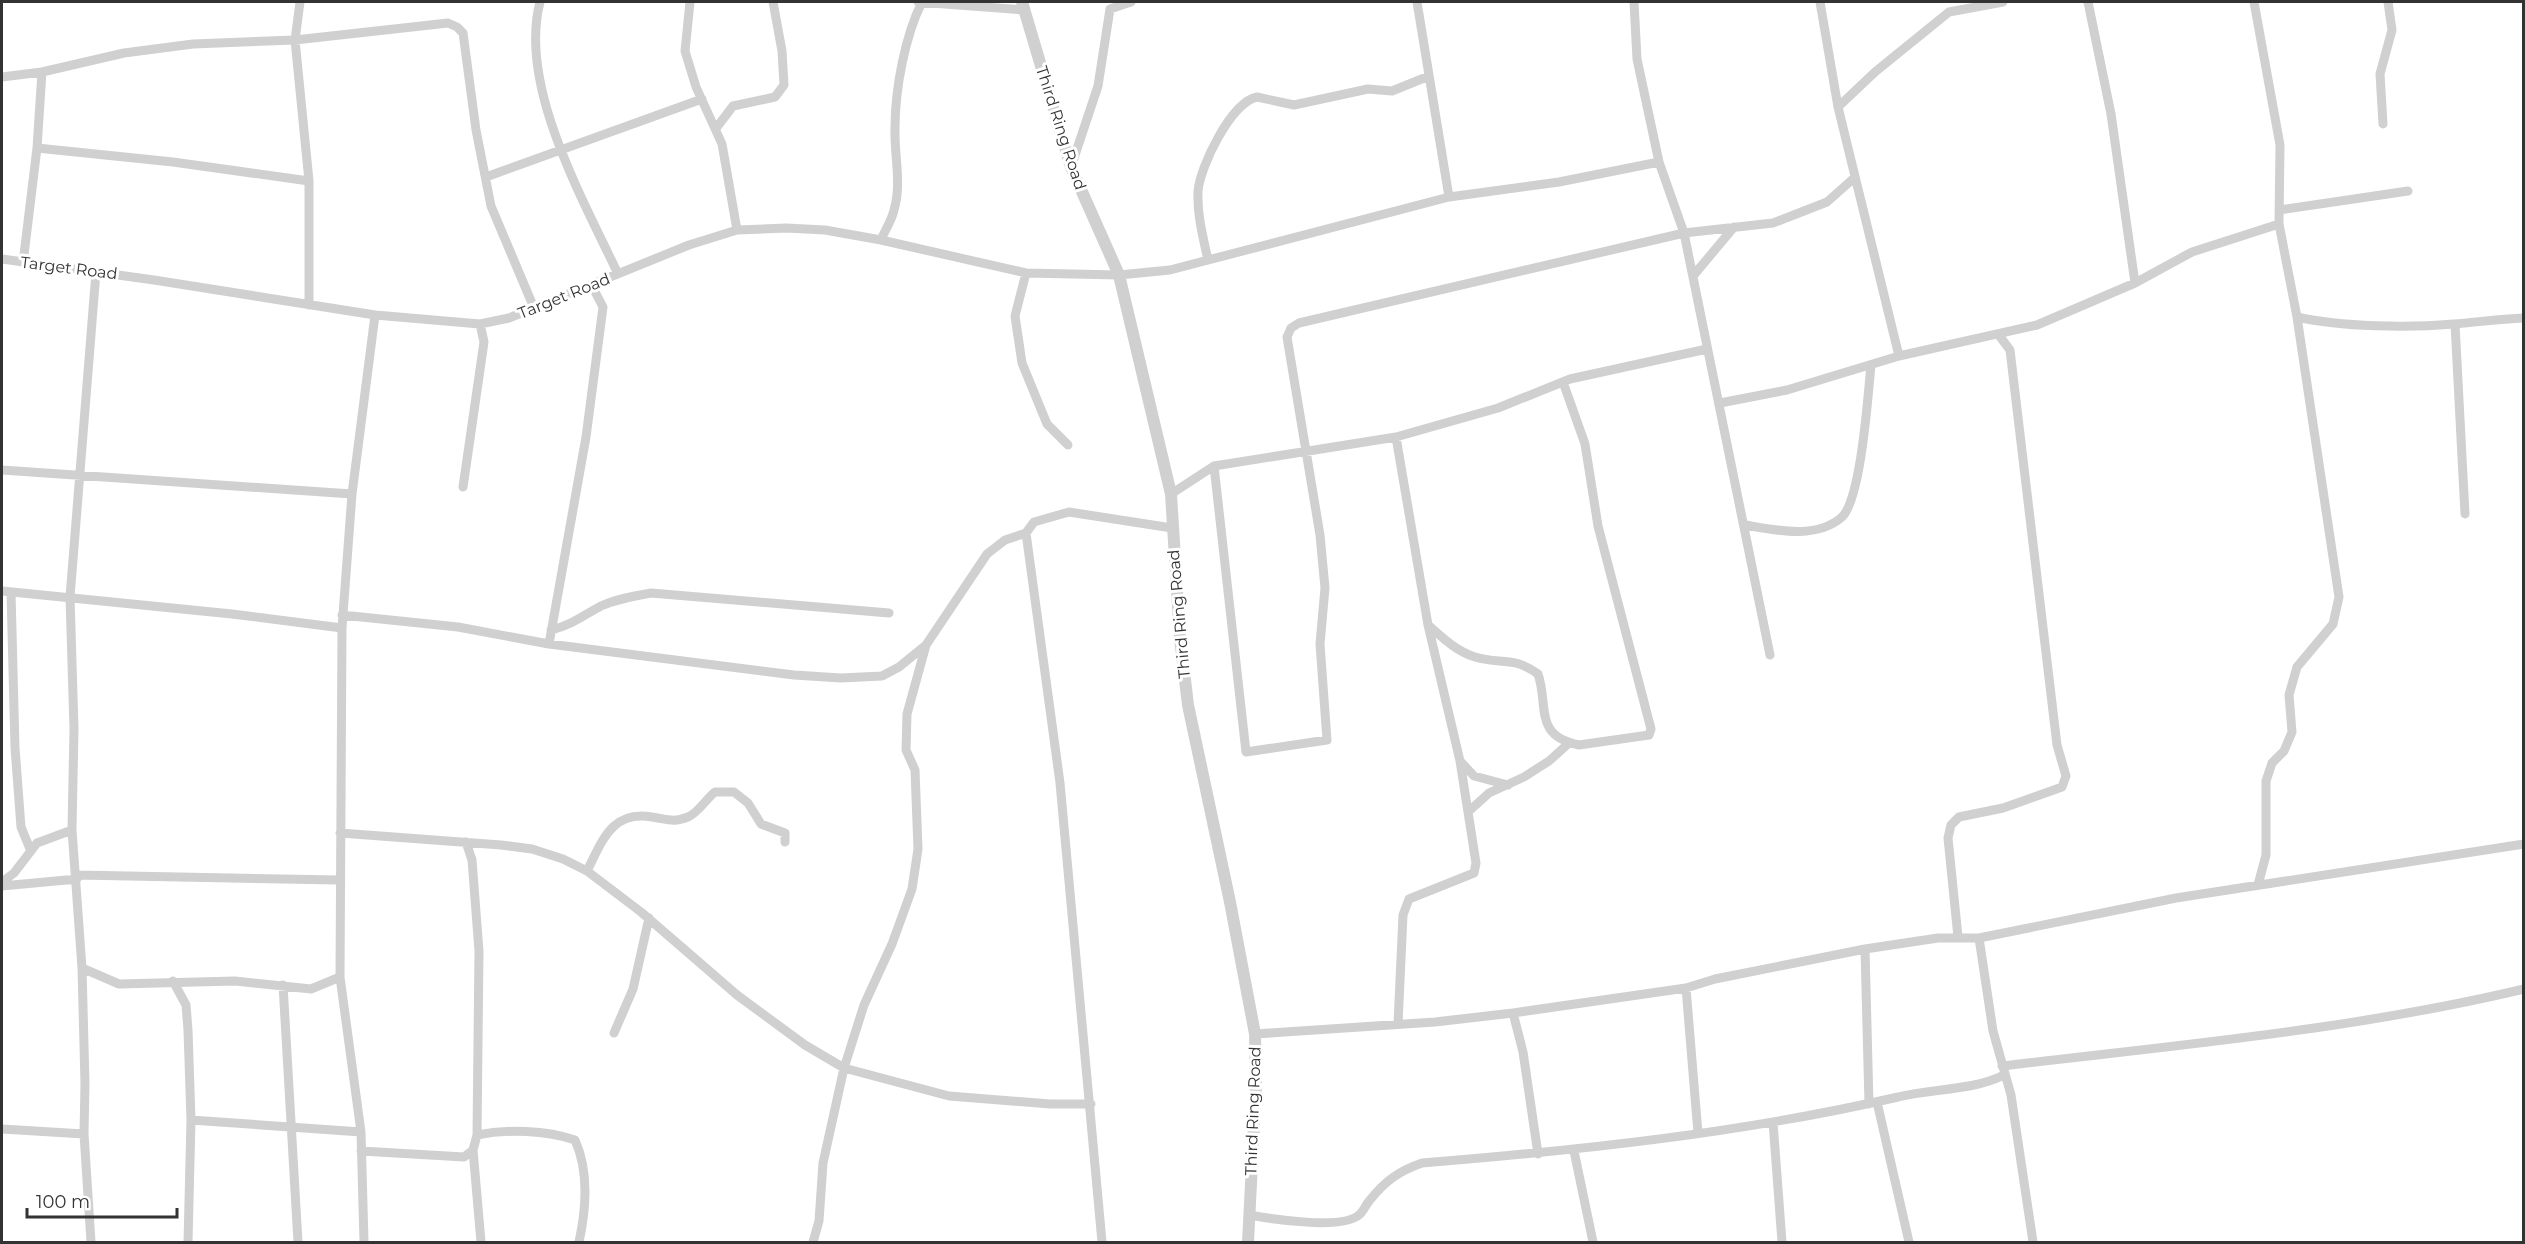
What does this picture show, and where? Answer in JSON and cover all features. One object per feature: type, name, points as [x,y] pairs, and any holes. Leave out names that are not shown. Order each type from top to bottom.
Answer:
[{"type":"street","points":[[300,2],[295,40],[309,181],[309,305]]},
{"type":"street","points":[[540,2],[534,22],[537,62],[559,149],[618,274]]},
{"type":"street","points":[[690,2],[685,51],[702,99],[717,127],[729,177],[737,230]]},
{"type":"street","points":[[717,127],[733,106],[775,97],[784,85],[782,51],[773,2]]},
{"type":"street","points":[[881,240],[895,210],[897,168],[894,127],[912,22],[920,2],[1023,6]]},
{"type":"street","points":[[1071,167],[1098,86],[1110,5],[1131,2]]},
{"type":"street","points":[[1417,2],[1449,197]]},
{"type":"street","points":[[1634,2],[1637,59],[1659,162],[1684,233],[1770,656]]},
{"type":"street","points":[[1820,2],[1838,107],[1899,356]]},
{"type":"street","points":[[1838,107],[1875,72],[1949,12],[2003,2]]},
{"type":"street","points":[[2088,2],[2111,114],[2135,283]]},
{"type":"street","points":[[2254,2],[2280,145],[2279,224],[2297,317],[2339,597],[2333,624],[2296,667],[2289,695],[2292,732],[2284,751],[2272,763],[2266,781],[2266,855],[2258,885]]},
{"type":"street","points":[[2383,124],[2380,74],[2392,30],[2388,2]]},
{"type":"street","name":"Third Ring Road","points":[[1023,6],[1071,167],[1119,274],[1171,494],[1188,705],[1233,913],[1255,1034],[1256,1086],[1248,1242]]},
{"type":"street","points":[[2,77],[42,72],[124,53],[193,44],[295,40],[448,23],[463,33],[476,130],[491,206],[534,308]]},
{"type":"street","points":[[22,263],[37,148],[42,72]]},
{"type":"street","points":[[1208,260],[1198,215],[1198,188],[1222,129],[1240,107],[1257,97],[1294,105],[1368,89],[1392,91],[1429,76]]},
{"type":"street","points":[[486,177],[702,99]]},
{"type":"street","points":[[37,148],[173,162],[309,181]]},
{"type":"street","name":"Target Road","points":[[2,259],[375,315],[480,324],[509,318],[592,286],[689,244],[737,230],[815,230],[881,240],[1026,273],[1119,274],[1170,270],[1449,197],[1559,182],[1659,162]]},
{"type":"street","points":[[1214,466],[1246,752],[1327,740],[1320,644],[1325,588],[1320,535],[1287,337],[1291,328],[1299,323],[1684,233],[1759,226],[1827,202],[1854,178]]},
{"type":"street","points":[[2279,210],[2408,191]]},
{"type":"street","points":[[1720,403],[1787,390],[1899,356],[2037,325],[2135,283],[2192,252],[2279,224]]},
{"type":"street","points":[[1693,276],[1734,227]]},
{"type":"street","points":[[91,1242],[84,1134],[82,968],[72,830],[74,729],[70,597],[96,272]]},
{"type":"street","points":[[1026,273],[1015,316],[1022,363],[1047,424],[1068,445]]},
{"type":"street","points":[[549,644],[586,437],[603,307],[592,286]]},
{"type":"street","points":[[364,1242],[361,1132],[340,977],[342,615],[352,494],[375,315]]},
{"type":"street","points":[[2297,317],[2326,324],[2454,324],[2487,319],[2523,318]]},
{"type":"street","points":[[463,487],[484,342],[480,324]]},
{"type":"street","points":[[2454,324],[2465,514]]},
{"type":"street","points":[[1958,938],[1948,838],[1951,825],[1959,817],[2003,808],[2062,787],[2066,776],[2057,745],[2010,350],[1998,334]]},
{"type":"street","points":[[1171,494],[1214,466],[1396,437],[1498,408],[1563,382],[1707,349]]},
{"type":"street","points":[[1745,525],[1787,533],[1825,527],[1843,516],[1850,502],[1861,451],[1871,365]]},
{"type":"street","points":[[1428,625],[1455,648],[1477,658],[1516,660],[1538,674],[1543,687],[1541,706],[1546,722],[1552,734],[1569,743],[1579,745],[1649,735],[1651,729],[1598,526],[1585,444],[1563,382]]},
{"type":"street","points":[[1396,437],[1428,625],[1460,760],[1476,863],[1474,873],[1409,899],[1403,915],[1398,1024]]},
{"type":"street","points":[[2,470],[79,473],[352,494]]},
{"type":"street","points":[[342,615],[458,627],[549,644],[794,675],[841,678],[882,676],[899,668],[926,645],[987,554],[1005,540],[1026,533],[1034,522],[1069,512],[1172,528]]},
{"type":"street","points":[[1026,533],[1026,554],[1047,673],[1060,783],[1102,1242]]},
{"type":"street","points":[[30,849],[21,827],[6,591],[342,628]]},
{"type":"street","points":[[551,630],[567,627],[610,603],[651,593],[889,613]]},
{"type":"street","points":[[813,1242],[819,1221],[824,1153],[844,1068],[864,1005],[892,944],[912,889],[918,849],[915,770],[906,750],[907,714],[926,645]]},
{"type":"street","points":[[1468,812],[1489,793],[1508,785],[1549,760],[1569,743]]},
{"type":"street","points":[[1460,760],[1474,776],[1508,785]]},
{"type":"street","points":[[587,870],[604,834],[612,827],[628,818],[650,816],[672,823],[691,816],[715,792],[734,792],[748,803],[761,824],[785,833],[785,842]]},
{"type":"street","points":[[2,884],[14,873],[30,849],[48,837],[72,830]]},
{"type":"street","points":[[340,833],[532,849],[563,859],[587,870],[649,918],[737,995],[805,1045],[844,1068],[949,1096],[1050,1104],[1091,1104]]},
{"type":"street","points":[[466,842],[472,860],[479,951],[477,1135],[472,1150],[481,1242]]},
{"type":"street","points":[[1255,1034],[1513,1013],[1686,988],[1715,979],[1865,950],[1938,938],[1979,938],[2176,898],[2523,843]]},
{"type":"street","points":[[2,884],[77,877],[339,880]]},
{"type":"street","points":[[614,1032],[633,989],[649,918]]},
{"type":"street","points":[[1979,938],[1993,1031],[2011,1095],[2033,1242]]},
{"type":"street","points":[[1865,950],[1873,1103],[1909,1242]]},
{"type":"street","points":[[82,968],[119,984],[236,981],[311,989],[340,977]]},
{"type":"street","points":[[173,981],[186,1005],[191,1120],[188,1242]]},
{"type":"street","points":[[283,985],[298,1242]]},
{"type":"street","points":[[1686,988],[1698,1133]]},
{"type":"street","points":[[1250,1215],[1310,1223],[1349,1219],[1357,1217],[1384,1184],[1399,1171],[1422,1163],[1574,1151],[1773,1122],[1924,1092],[1988,1083],[2003,1070],[2339,1026],[2419,1012],[2523,989]]},
{"type":"street","points":[[1513,1013],[1522,1052],[1538,1154]]},
{"type":"street","points":[[191,1120],[361,1132]]},
{"type":"street","points":[[1773,1122],[1782,1242]]},
{"type":"street","points":[[2,1129],[84,1134]]},
{"type":"street","points":[[477,1135],[492,1132],[542,1133],[560,1134],[575,1140],[584,1160],[583,1222],[579,1242]]},
{"type":"street","points":[[361,1151],[464,1157],[472,1150]]},
{"type":"street","points":[[1574,1151],[1593,1242]]}]
